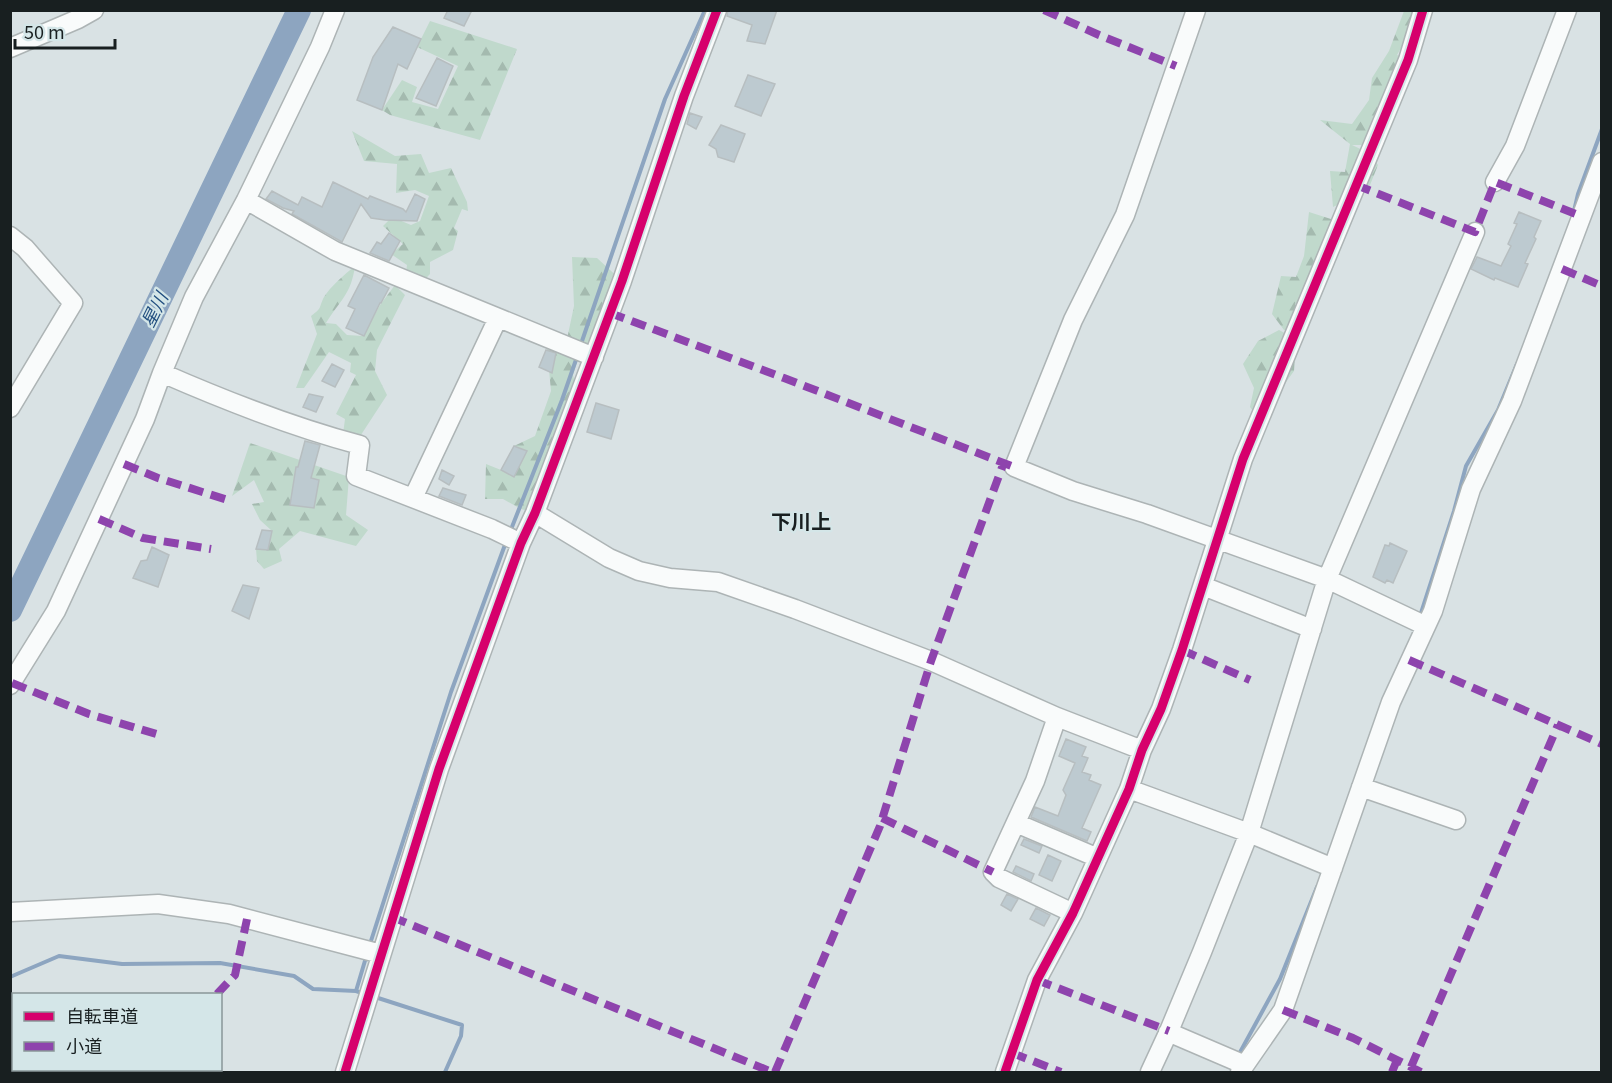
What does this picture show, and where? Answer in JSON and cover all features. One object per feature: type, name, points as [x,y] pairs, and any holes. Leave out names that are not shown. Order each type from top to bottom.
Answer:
[{"type":"street","points":[[10,48],[94,10]]},
{"type":"street","points":[[10,685],[56,611],[145,419],[194,297],[246,200],[320,47],[335,10]]},
{"type":"street","points":[[345,1072],[439,769],[521,543],[536,513],[622,281],[684,96],[717,10]]},
{"type":"street","points":[[1196,10],[1125,215],[1073,320],[1014,467],[1073,491],[1147,514],[1327,579],[1426,626]]},
{"type":"street","points":[[1005,1072],[1037,980],[1073,913],[1129,789],[1142,750],[1161,709],[1244,459],[1408,60],[1424,10]]},
{"type":"street","points":[[1495,182],[1515,146],[1567,10]]},
{"type":"street","points":[[1168,1032],[1242,1069],[1283,1010],[1390,702],[1433,611],[1471,489],[1512,401],[1602,162]]},
{"type":"street","points":[[246,200],[335,251],[594,357]]},
{"type":"street","points":[[1150,1072],[1249,833],[1327,579],[1475,232]]},
{"type":"street","points":[[10,236],[25,248],[73,303],[11,407]]},
{"type":"street","points":[[413,498],[498,318]]},
{"type":"street","points":[[162,373],[216,397],[326,436],[360,445],[356,476],[492,529],[521,543]]},
{"type":"street","points":[[536,513],[609,558],[639,571],[670,578],[718,582],[806,613],[931,661],[1057,717],[1142,750]]},
{"type":"street","points":[[1203,586],[1312,629]]},
{"type":"street","points":[[1057,717],[1035,781],[993,872],[999,878],[1073,913]]},
{"type":"street","points":[[1361,786],[1456,820]]},
{"type":"street","points":[[1129,789],[1249,833],[1333,868]]},
{"type":"street","points":[[1016,823],[1098,858]]},
{"type":"street","points":[[10,912],[158,904],[229,914],[381,954]]},
{"type":"green space","points":[[1404,11],[1422,11],[1397,55],[1408,60],[1364,145],[1352,145],[1369,153],[1378,165],[1368,190],[1333,207],[1330,171],[1345,172],[1350,144],[1320,120],[1352,124],[1369,100],[1372,78],[1389,51]]},
{"type":"green space","points":[[430,21],[517,49],[480,140],[390,115],[382,110],[402,80],[417,87],[412,102],[438,109],[458,66],[417,47]]},
{"type":"green space","points":[[352,131],[395,156],[421,154],[429,173],[451,168],[467,202],[468,211],[462,209],[454,228],[458,231],[453,250],[430,262],[430,274],[414,291],[405,280],[407,265],[391,254],[403,244],[383,226],[392,217],[411,225],[420,221],[429,196],[415,190],[396,193],[397,164],[364,161]]},
{"type":"green space","points":[[1309,212],[1334,220],[1313,290],[1295,304],[1302,316],[1296,331],[1284,330],[1272,314],[1281,276],[1296,277],[1304,256]]},
{"type":"green space","points":[[572,257],[597,258],[622,281],[599,342],[583,351],[567,339],[574,306]]},
{"type":"green space","points":[[355,266],[348,291],[326,323],[336,324],[347,335],[363,336],[380,305],[395,285],[405,295],[377,350],[375,371],[387,395],[357,441],[343,434],[345,419],[336,414],[356,375],[350,372],[351,363],[329,352],[304,388],[296,388],[317,334],[311,316],[319,309],[330,289]]},
{"type":"green space","points":[[1279,330],[1296,339],[1294,371],[1259,420],[1250,407],[1254,388],[1243,364],[1258,341]]},
{"type":"green space","points":[[547,349],[578,359],[573,375],[577,392],[535,513],[521,509],[503,499],[485,499],[486,464],[501,470],[514,446],[535,436],[551,391]]},
{"type":"green space","points":[[250,443],[349,477],[346,515],[368,530],[356,546],[300,531],[279,549],[282,561],[264,569],[257,561],[256,549],[268,550],[272,531],[260,520],[252,504],[264,502],[254,480],[232,496]]},
{"type":"building","points":[[448,10],[472,10],[464,26],[444,18]]},
{"type":"building","points":[[728,10],[777,10],[765,44],[747,41],[752,25],[727,16]]},
{"type":"building","points":[[393,27],[421,39],[407,69],[398,64],[382,110],[357,100],[373,57]]},
{"type":"building","points":[[437,58],[453,66],[436,106],[416,98]]},
{"type":"building","points":[[748,75],[775,84],[761,116],[735,106]]},
{"type":"building","points":[[690,113],[702,117],[696,129],[687,124]]},
{"type":"building","points":[[721,125],[745,134],[734,162],[718,157],[716,149],[709,145]]},
{"type":"building","points":[[333,182],[368,199],[370,196],[406,212],[415,194],[425,199],[417,221],[371,218],[361,204],[342,242],[292,214],[294,211],[266,199],[272,191],[298,205],[302,197],[322,207]]},
{"type":"building","points":[[1519,212],[1541,221],[1525,263],[1528,264],[1518,287],[1495,278],[1494,280],[1471,269],[1477,257],[1501,266],[1511,246],[1508,244],[1517,224],[1514,223]]},
{"type":"building","points":[[389,233],[400,241],[389,261],[370,253],[377,242],[381,244]]},
{"type":"building","points":[[364,275],[389,288],[364,336],[346,328],[355,309],[348,306]]},
{"type":"building","points":[[546,350],[556,353],[552,373],[539,367]]},
{"type":"building","points":[[332,364],[344,370],[335,387],[322,381]]},
{"type":"building","points":[[309,394],[323,397],[316,412],[303,407]]},
{"type":"building","points":[[596,403],[619,410],[611,439],[587,432]]},
{"type":"building","points":[[305,441],[320,445],[311,478],[319,480],[314,508],[290,505],[296,467],[298,467]]},
{"type":"building","points":[[514,446],[527,451],[514,477],[501,470]]},
{"type":"building","points":[[442,470],[454,476],[449,485],[439,479]]},
{"type":"building","points":[[443,488],[466,495],[462,505],[439,496]]},
{"type":"building","points":[[262,530],[272,531],[268,550],[256,549]]},
{"type":"building","points":[[1390,543],[1407,551],[1393,583],[1387,580],[1385,583],[1373,577],[1385,545],[1389,546]]},
{"type":"building","points":[[152,547],[169,555],[158,587],[133,578],[141,561],[147,560]]},
{"type":"building","points":[[243,585],[259,588],[249,619],[232,611]]},
{"type":"building","points":[[1066,739],[1086,747],[1082,756],[1088,758],[1082,772],[1091,775],[1089,780],[1101,785],[1082,828],[1091,832],[1087,841],[1031,817],[1035,807],[1058,816],[1066,795],[1063,790],[1075,763],[1059,756]]},
{"type":"building","points":[[1024,839],[1042,846],[1039,853],[1021,845]]},
{"type":"building","points":[[1048,855],[1061,861],[1052,881],[1039,875]]},
{"type":"building","points":[[1016,866],[1034,874],[1031,881],[1013,872]]},
{"type":"building","points":[[1007,894],[1018,899],[1011,911],[1001,905]]},
{"type":"building","points":[[1036,908],[1050,915],[1044,926],[1030,919]]},
{"type":"waterway","name":"星川","points":[[10,610],[299,10]]},
{"type":"waterway","points":[[581,344],[665,99],[705,10]]},
{"type":"waterway","points":[[1574,211],[1602,129]]},
{"type":"waterway","points":[[510,532],[578,354]]},
{"type":"waterway","points":[[1420,616],[1466,466],[1498,410],[1517,364]]},
{"type":"waterway","points":[[370,944],[451,692],[506,542]]},
{"type":"waterway","points":[[1238,1056],[1280,979],[1317,887]]},
{"type":"waterway","points":[[356,991],[367,954]]},
{"type":"waterway","points":[[10,977],[59,956],[122,964],[220,963],[294,976],[313,989],[356,991],[365,994]]},
{"type":"waterway","points":[[375,997],[462,1025],[461,1036],[445,1072]]},
{"type":"marked path","points":[[1044,10],[1176,66]]},
{"type":"marked path","points":[[1356,185],[1475,232],[1495,182],[1581,216]]},
{"type":"marked path","points":[[1562,269],[1602,286]]},
{"type":"marked path","points":[[610,313],[1014,467]]},
{"type":"marked path","points":[[775,1072],[880,826],[931,661],[1004,462]]},
{"type":"marked path","points":[[124,464],[158,478],[231,501]]},
{"type":"marked path","points":[[99,519],[143,538],[211,549]]},
{"type":"marked path","points":[[1182,650],[1250,680]]},
{"type":"marked path","points":[[1409,660],[1602,744]]},
{"type":"marked path","points":[[12,683],[89,714],[160,735]]},
{"type":"marked path","points":[[1411,1067],[1558,725]]},
{"type":"marked path","points":[[882,818],[993,872]]},
{"type":"marked path","points":[[392,917],[772,1072]]},
{"type":"marked path","points":[[218,993],[235,975],[247,919]]},
{"type":"marked path","points":[[1037,980],[1169,1031]]},
{"type":"marked path","points":[[1283,1010],[1353,1038],[1421,1072]]},
{"type":"marked path","points":[[1012,1053],[1061,1072]]},
{"type":"marked path","points":[[1392,1072],[1397,1060]]},
{"type":"cycle path","points":[[345,1072],[439,769],[521,543],[535,513],[622,281],[684,96],[717,10]]},
{"type":"cycle path","points":[[1005,1072],[1037,980],[1073,913],[1129,789],[1142,750],[1161,709],[1243,459],[1408,60],[1423,10]]},
{"type":"district","name":"下川上","points":[[801,522]]}]
